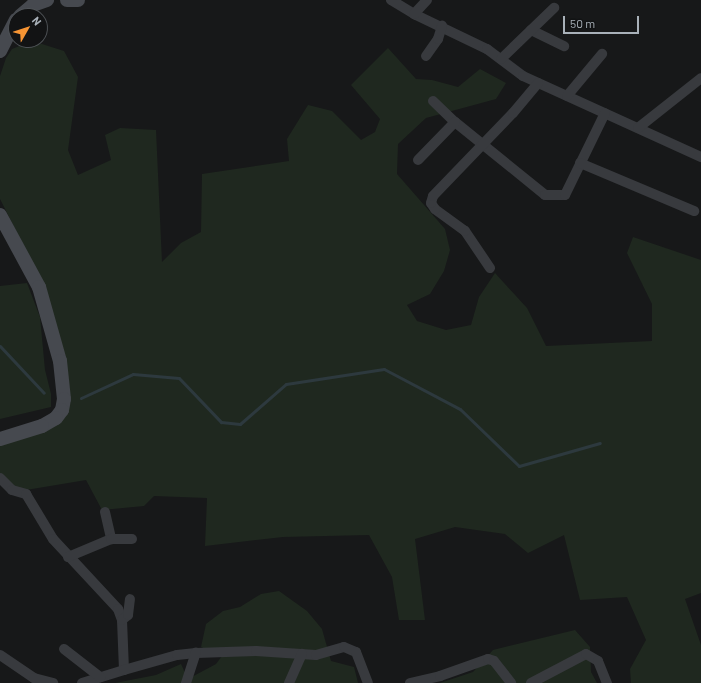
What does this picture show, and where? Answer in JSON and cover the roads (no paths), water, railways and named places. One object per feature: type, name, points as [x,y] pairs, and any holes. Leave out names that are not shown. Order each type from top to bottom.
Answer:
[{"type":"street","points":[[29,8],[47,0]]},
{"type":"street","points":[[67,0],[78,0]]},
{"type":"street","points":[[391,0],[414,14],[442,26],[501,59],[511,69],[538,83],[701,157]]},
{"type":"street","points":[[414,14],[427,0]]},
{"type":"street","points":[[501,59],[554,8]]},
{"type":"street","points":[[426,56],[438,39],[442,26]]},
{"type":"street","points":[[0,51],[8,30]]},
{"type":"street","points":[[531,30],[564,46]]},
{"type":"street","points":[[567,96],[602,54]]},
{"type":"street","points":[[638,128],[701,78]]},
{"type":"street","points":[[490,268],[465,231],[434,209],[431,202],[433,196],[513,113],[538,83]]},
{"type":"street","points":[[433,101],[455,122],[546,195],[565,195],[605,113]]},
{"type":"street","points":[[418,160],[455,122]]},
{"type":"street","points":[[580,163],[694,211]]},
{"type":"street","points":[[0,215],[39,287],[60,361],[64,399],[62,410],[56,418],[42,426],[0,439]]},
{"type":"street","points":[[0,478],[12,490],[26,494],[53,539],[68,557],[118,609],[122,620],[124,670]]},
{"type":"street","points":[[105,512],[110,539]]},
{"type":"street","points":[[68,557],[110,539],[132,539]]},
{"type":"street","points":[[122,620],[128,615],[130,599]]},
{"type":"street","points":[[82,683],[177,655],[196,652],[256,650],[316,655],[344,648],[356,652],[368,683]]},
{"type":"street","points":[[64,649],[100,677]]},
{"type":"street","points":[[186,683],[196,652]]},
{"type":"street","points":[[289,683],[302,654]]},
{"type":"street","points":[[531,683],[586,654],[598,661],[607,683]]},
{"type":"street","points":[[0,655],[34,678],[53,683]]},
{"type":"street","points":[[410,683],[440,676],[488,659],[494,661],[511,683]]},
{"type":"waterway","points":[[0,346],[44,393]]},
{"type":"waterway","points":[[81,398],[133,374],[179,378],[221,422],[240,424],[286,384],[384,369],[460,409],[519,466],[600,443]]}]
